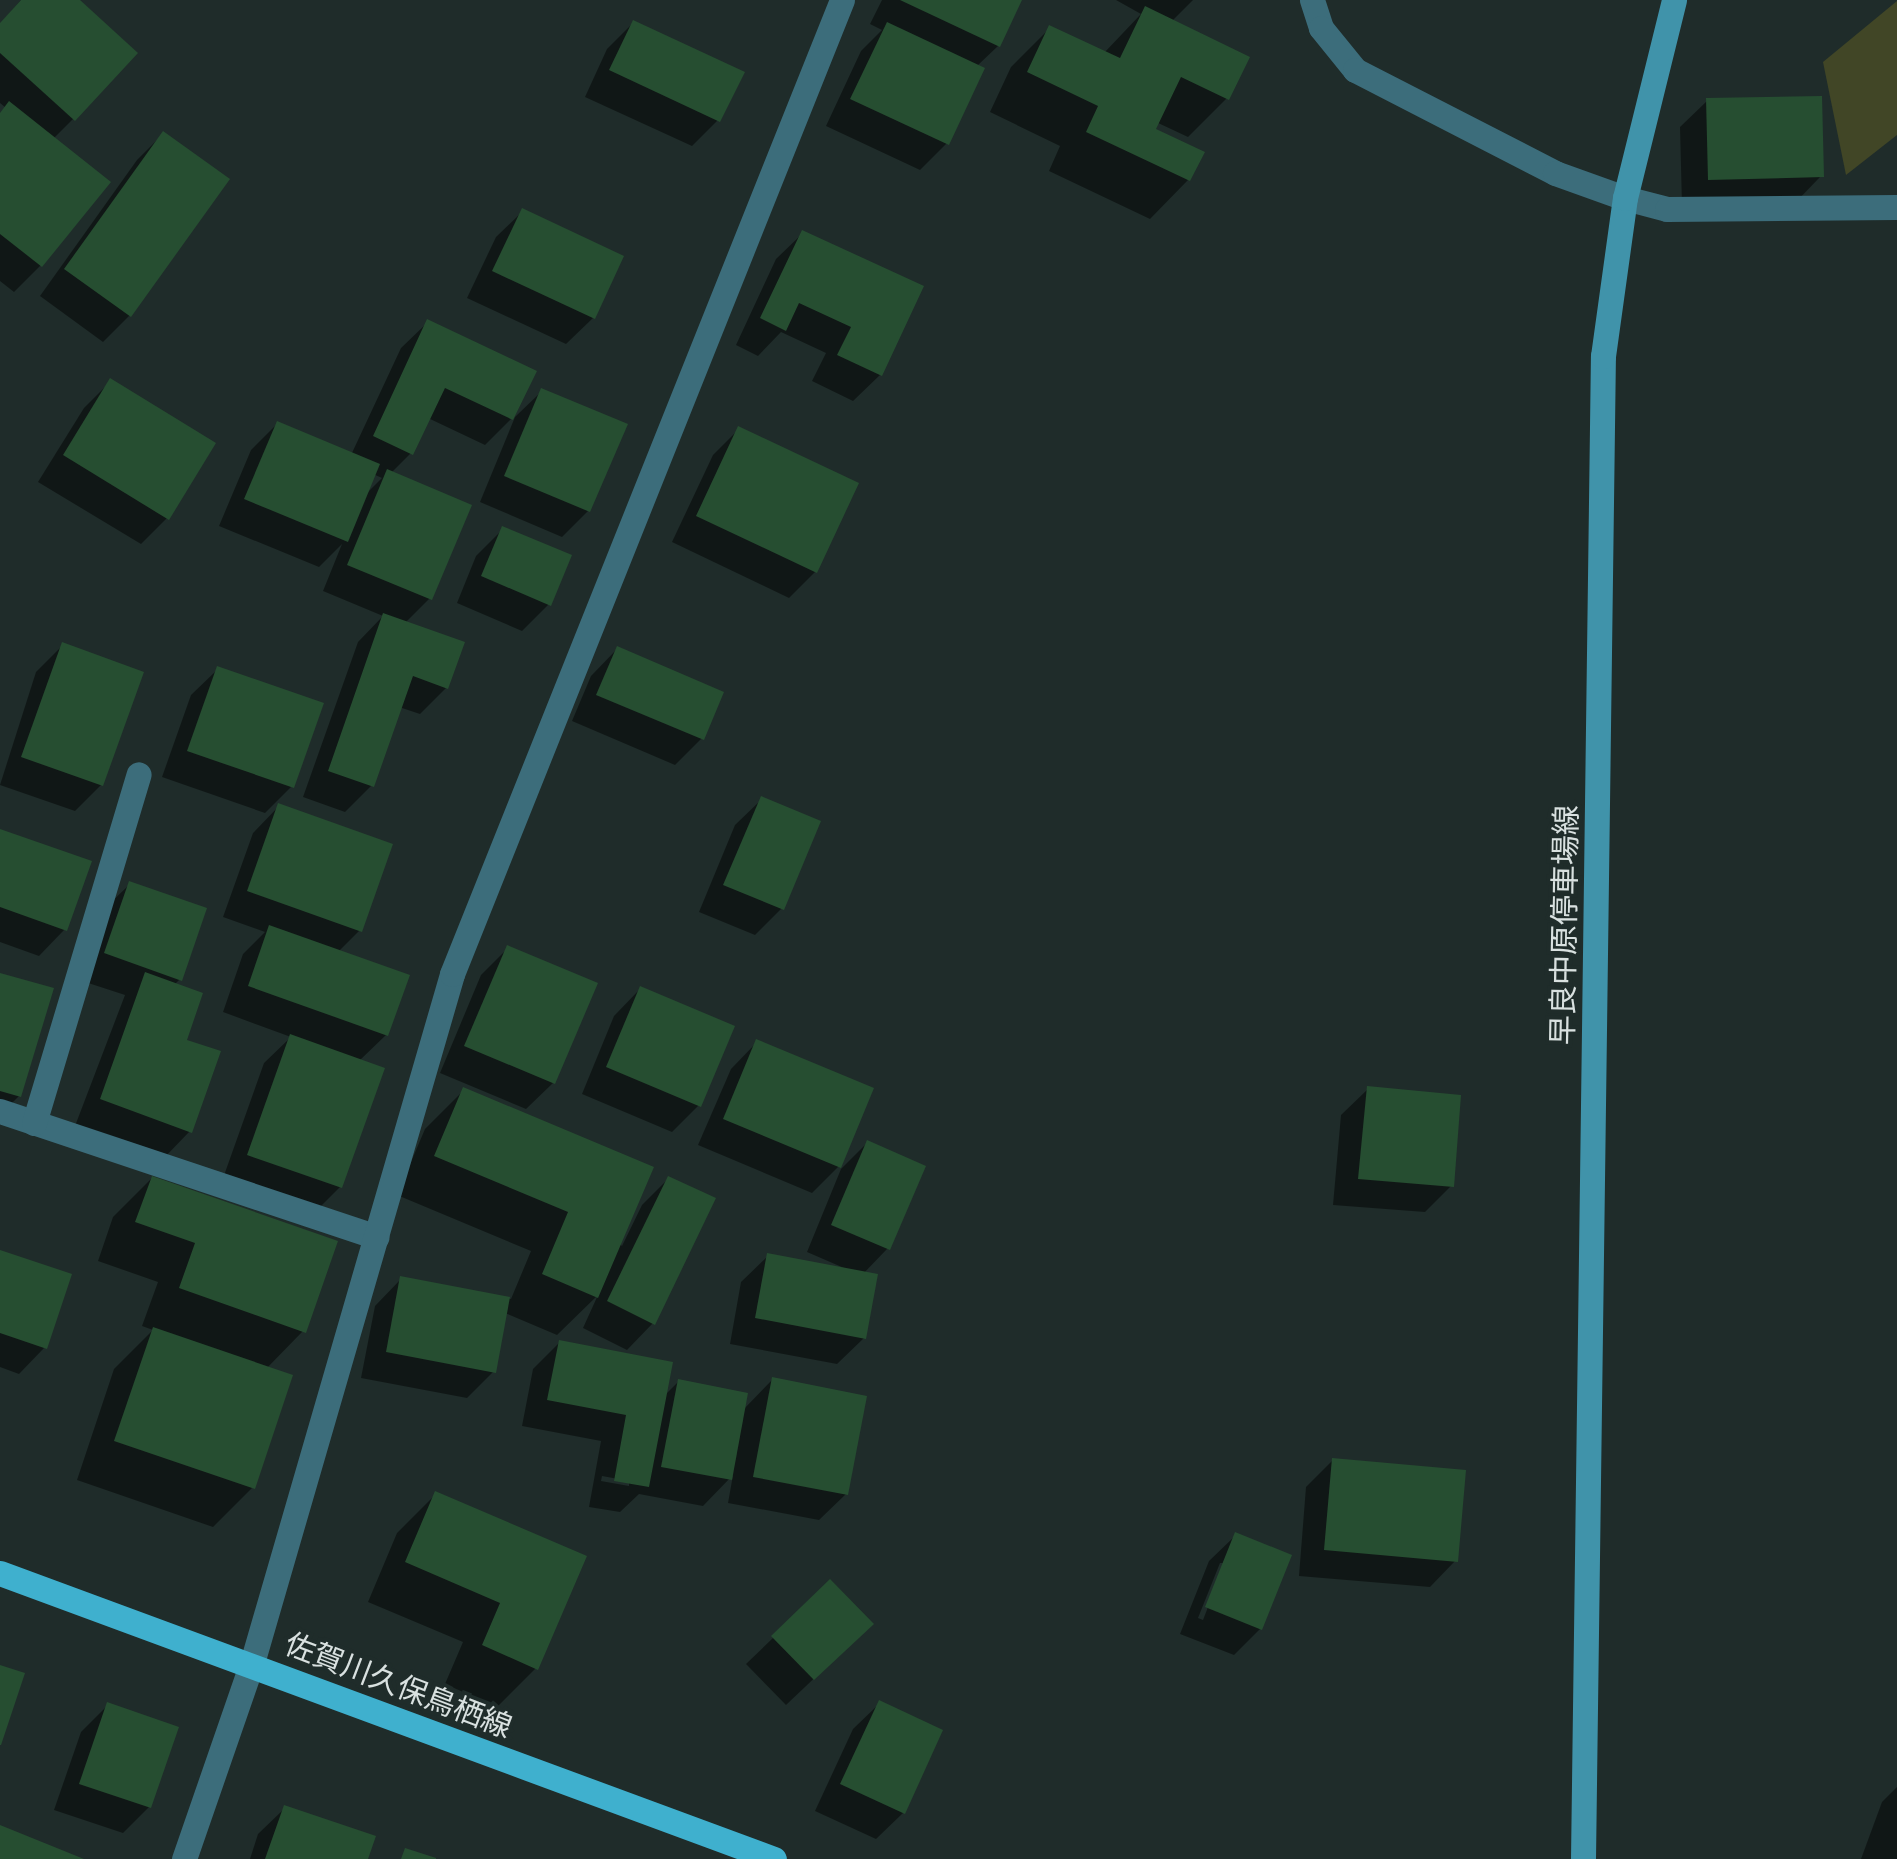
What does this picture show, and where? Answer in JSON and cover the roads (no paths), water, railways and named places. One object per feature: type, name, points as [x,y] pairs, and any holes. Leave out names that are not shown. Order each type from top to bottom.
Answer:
[{"type":"main road","name":"早良中原停車場線","points":[[1582,1859],[1603,356],[1625,198],[1674,0]]},
{"type":"main road","name":"佐賀川久保鳥栖線","points":[[0,1574],[252,1663],[774,1859]]},
{"type":"street","points":[[184,1859],[252,1663],[452,974],[842,0]]},
{"type":"street","points":[[1312,0],[1322,28],[1355,70],[1555,173],[1625,198],[1667,209],[1897,207]]},
{"type":"street","points":[[34,1122],[139,774]]},
{"type":"street","points":[[0,1111],[376,1236]]}]
